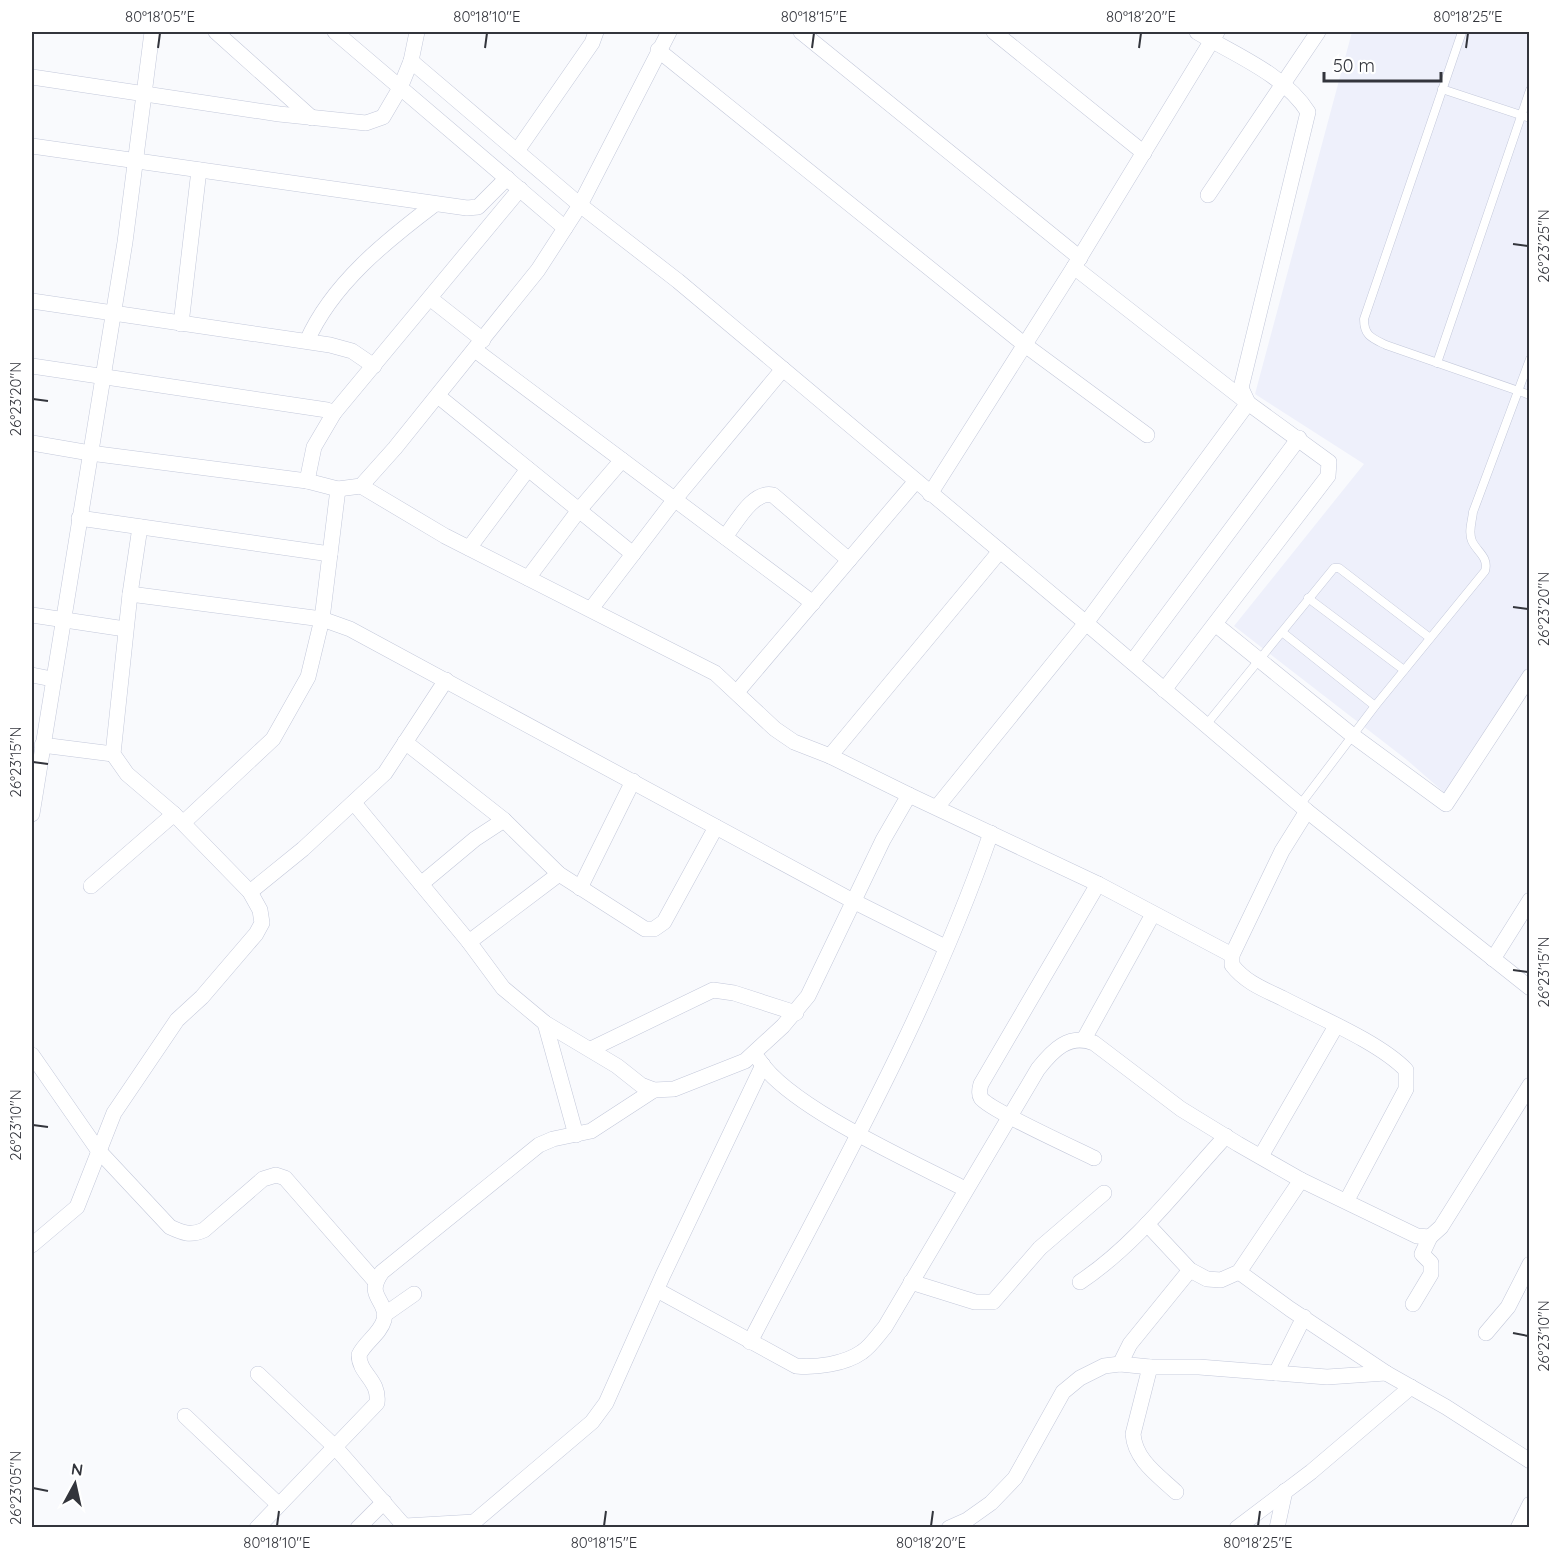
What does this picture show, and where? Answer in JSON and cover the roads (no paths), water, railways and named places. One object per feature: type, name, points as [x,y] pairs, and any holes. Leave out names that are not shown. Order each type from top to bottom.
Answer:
[{"type":"street","points":[[32,814],[42,745],[39,718],[52,679],[103,376],[152,32]]},
{"type":"street","points":[[216,32],[312,118]]},
{"type":"street","points":[[335,32],[565,228]]},
{"type":"street","points":[[32,77],[312,118],[366,123],[383,117],[400,88],[411,62],[417,32]]},
{"type":"street","points":[[517,150],[592,44],[596,32]]},
{"type":"street","points":[[361,486],[438,396],[538,270],[580,205],[669,32]]},
{"type":"street","points":[[801,32],[1248,403],[1329,462],[1328,476],[1164,690]]},
{"type":"street","points":[[994,32],[1144,153]]},
{"type":"street","points":[[1197,32],[1214,36],[1282,83],[1297,94],[1308,112],[1306,130],[1241,388],[1248,403]]},
{"type":"street","points":[[1208,195],[1318,32]]},
{"type":"street","points":[[930,494],[1077,263],[1214,36]]},
{"type":"street","points":[[658,50],[1025,345],[1147,435]]},
{"type":"street","points":[[411,62],[580,205],[678,281],[1303,808],[1530,988]]},
{"type":"street","points":[[32,146],[435,204],[478,207],[507,178]]},
{"type":"street","points":[[182,324],[199,170]]},
{"type":"street","points":[[307,482],[314,447],[334,413],[520,189]]},
{"type":"street","points":[[307,341],[318,317],[382,245],[435,204]]},
{"type":"street","points":[[431,299],[479,345],[622,460],[813,603]]},
{"type":"street","points":[[32,301],[307,341],[352,351],[374,366]]},
{"type":"street","points":[[32,366],[327,410],[334,413]]},
{"type":"street","points":[[591,609],[675,499],[783,369]]},
{"type":"street","points":[[438,396],[633,554]]},
{"type":"street","points":[[937,807],[1086,623],[1248,403]]},
{"type":"street","points":[[1132,662],[1299,438]]},
{"type":"street","points":[[32,443],[307,482],[338,489],[361,486],[469,548],[715,673],[775,729],[794,742],[830,756],[1098,884],[1232,955]]},
{"type":"street","points":[[528,578],[579,510],[622,460]]},
{"type":"street","points":[[469,548],[528,470]]},
{"type":"street","points":[[737,692],[916,481]]},
{"type":"street","points":[[91,886],[273,739],[308,677],[322,619],[338,489]]},
{"type":"street","points":[[725,537],[758,496],[766,493],[773,495],[849,560]]},
{"type":"street","points":[[79,518],[330,554]]},
{"type":"street","points":[[32,1245],[77,1207],[114,1113],[177,1020],[202,997],[256,934],[262,923],[260,910],[250,892],[178,818],[127,774],[113,754],[125,629],[140,527]]},
{"type":"street","points":[[830,756],[1000,551]]},
{"type":"street","points":[[130,594],[322,619],[350,629],[853,901],[945,947]]},
{"type":"street","points":[[32,615],[125,629]]},
{"type":"street","points":[[1215,624],[1352,735],[1446,804],[1530,676]]},
{"type":"street","points":[[32,675],[52,679]]},
{"type":"street","points":[[250,892],[354,803],[385,773],[446,680]]},
{"type":"street","points":[[405,742],[504,820],[559,874],[634,924],[654,929],[664,922],[716,826]]},
{"type":"street","points":[[42,745],[113,754]]},
{"type":"street","points":[[580,888],[633,781]]},
{"type":"street","points":[[354,803],[469,942],[503,988],[545,1023],[591,1049],[641,1085],[654,1090],[674,1089],[745,1060],[796,1013],[808,996],[883,840],[909,795]]},
{"type":"street","points":[[1303,808],[1232,955],[1232,965],[1250,982],[1336,1026],[1396,1060],[1406,1070],[1406,1089],[1347,1200]]},
{"type":"street","points":[[421,884],[475,839],[504,820]]},
{"type":"street","points":[[750,1342],[858,1133],[972,888],[991,833]]},
{"type":"street","points":[[469,942],[559,874]]},
{"type":"street","points":[[1094,1158],[1008,1115],[982,1099],[979,1093],[981,1084],[1098,884]]},
{"type":"street","points":[[1493,959],[1530,900]]},
{"type":"street","points":[[1084,1039],[1153,914]]},
{"type":"street","points":[[591,1049],[713,990],[734,993],[796,1013]]},
{"type":"street","points":[[545,1023],[576,1135]]},
{"type":"street","points":[[1261,1156],[1336,1026]]},
{"type":"street","points":[[657,1290],[783,1361],[803,1367],[840,1361],[864,1351],[885,1327],[1008,1115],[1038,1069],[1054,1049],[1072,1040],[1084,1039],[1094,1043],[1181,1108],[1301,1180],[1347,1200],[1417,1236],[1430,1237]]},
{"type":"street","points":[[754,1052],[779,1084],[858,1133],[965,1189]]},
{"type":"street","points":[[32,1055],[98,1150],[170,1227],[182,1233],[194,1234],[204,1230],[263,1179],[276,1175],[285,1178],[375,1281]]},
{"type":"street","points":[[258,1374],[335,1447],[405,1527],[474,1522],[592,1422],[606,1403],[763,1065]]},
{"type":"street","points":[[1413,1305],[1431,1274],[1431,1263],[1422,1254],[1430,1237],[1441,1227],[1530,1085]]},
{"type":"street","points":[[384,1315],[374,1291],[375,1281],[382,1272],[539,1145],[553,1139],[591,1131],[654,1090]]},
{"type":"street","points":[[1080,1282],[1105,1266],[1147,1224],[1226,1137]]},
{"type":"street","points":[[1147,1224],[1190,1270],[1207,1279],[1221,1280],[1239,1272],[1301,1180]]},
{"type":"street","points":[[911,1282],[975,1302],[993,1302],[1040,1248],[1104,1193]]},
{"type":"street","points":[[1486,1333],[1508,1307],[1530,1264]]},
{"type":"street","points":[[1120,1364],[1130,1344],[1190,1270]]},
{"type":"street","points":[[1239,1272],[1386,1372],[1530,1461]]},
{"type":"street","points":[[257,1527],[377,1403],[377,1388],[359,1362],[362,1347],[377,1332],[384,1315],[414,1293]]},
{"type":"street","points":[[1276,1373],[1304,1317]]},
{"type":"street","points":[[949,1527],[967,1520],[991,1503],[1016,1478],[1063,1392],[1080,1378],[1104,1366],[1120,1364],[1150,1367],[1199,1367],[1327,1377],[1386,1372]]},
{"type":"street","points":[[1150,1367],[1133,1434],[1134,1445],[1143,1462],[1176,1492]]},
{"type":"street","points":[[1237,1527],[1285,1491],[1411,1387]]},
{"type":"street","points":[[185,1416],[279,1505]]},
{"type":"street","points":[[1277,1527],[1285,1491]]},
{"type":"street","points":[[358,1527],[384,1502]]},
{"type":"street","points":[[1518,1527],[1530,1504]]},
{"type":"lane","points":[[1462,32],[1364,320],[1364,330],[1368,336],[1530,395]]},
{"type":"lane","points":[[1442,89],[1530,118]]},
{"type":"lane","points":[[1437,363],[1530,90]]},
{"type":"lane","points":[[1303,808],[1352,735],[1485,571],[1484,556],[1472,540],[1470,532],[1473,512],[1530,359]]},
{"type":"lane","points":[[1206,726],[1330,570],[1339,568],[1430,638]]},
{"type":"lane","points":[[1308,598],[1404,670]]},
{"type":"lane","points":[[1282,632],[1375,706]]}]
